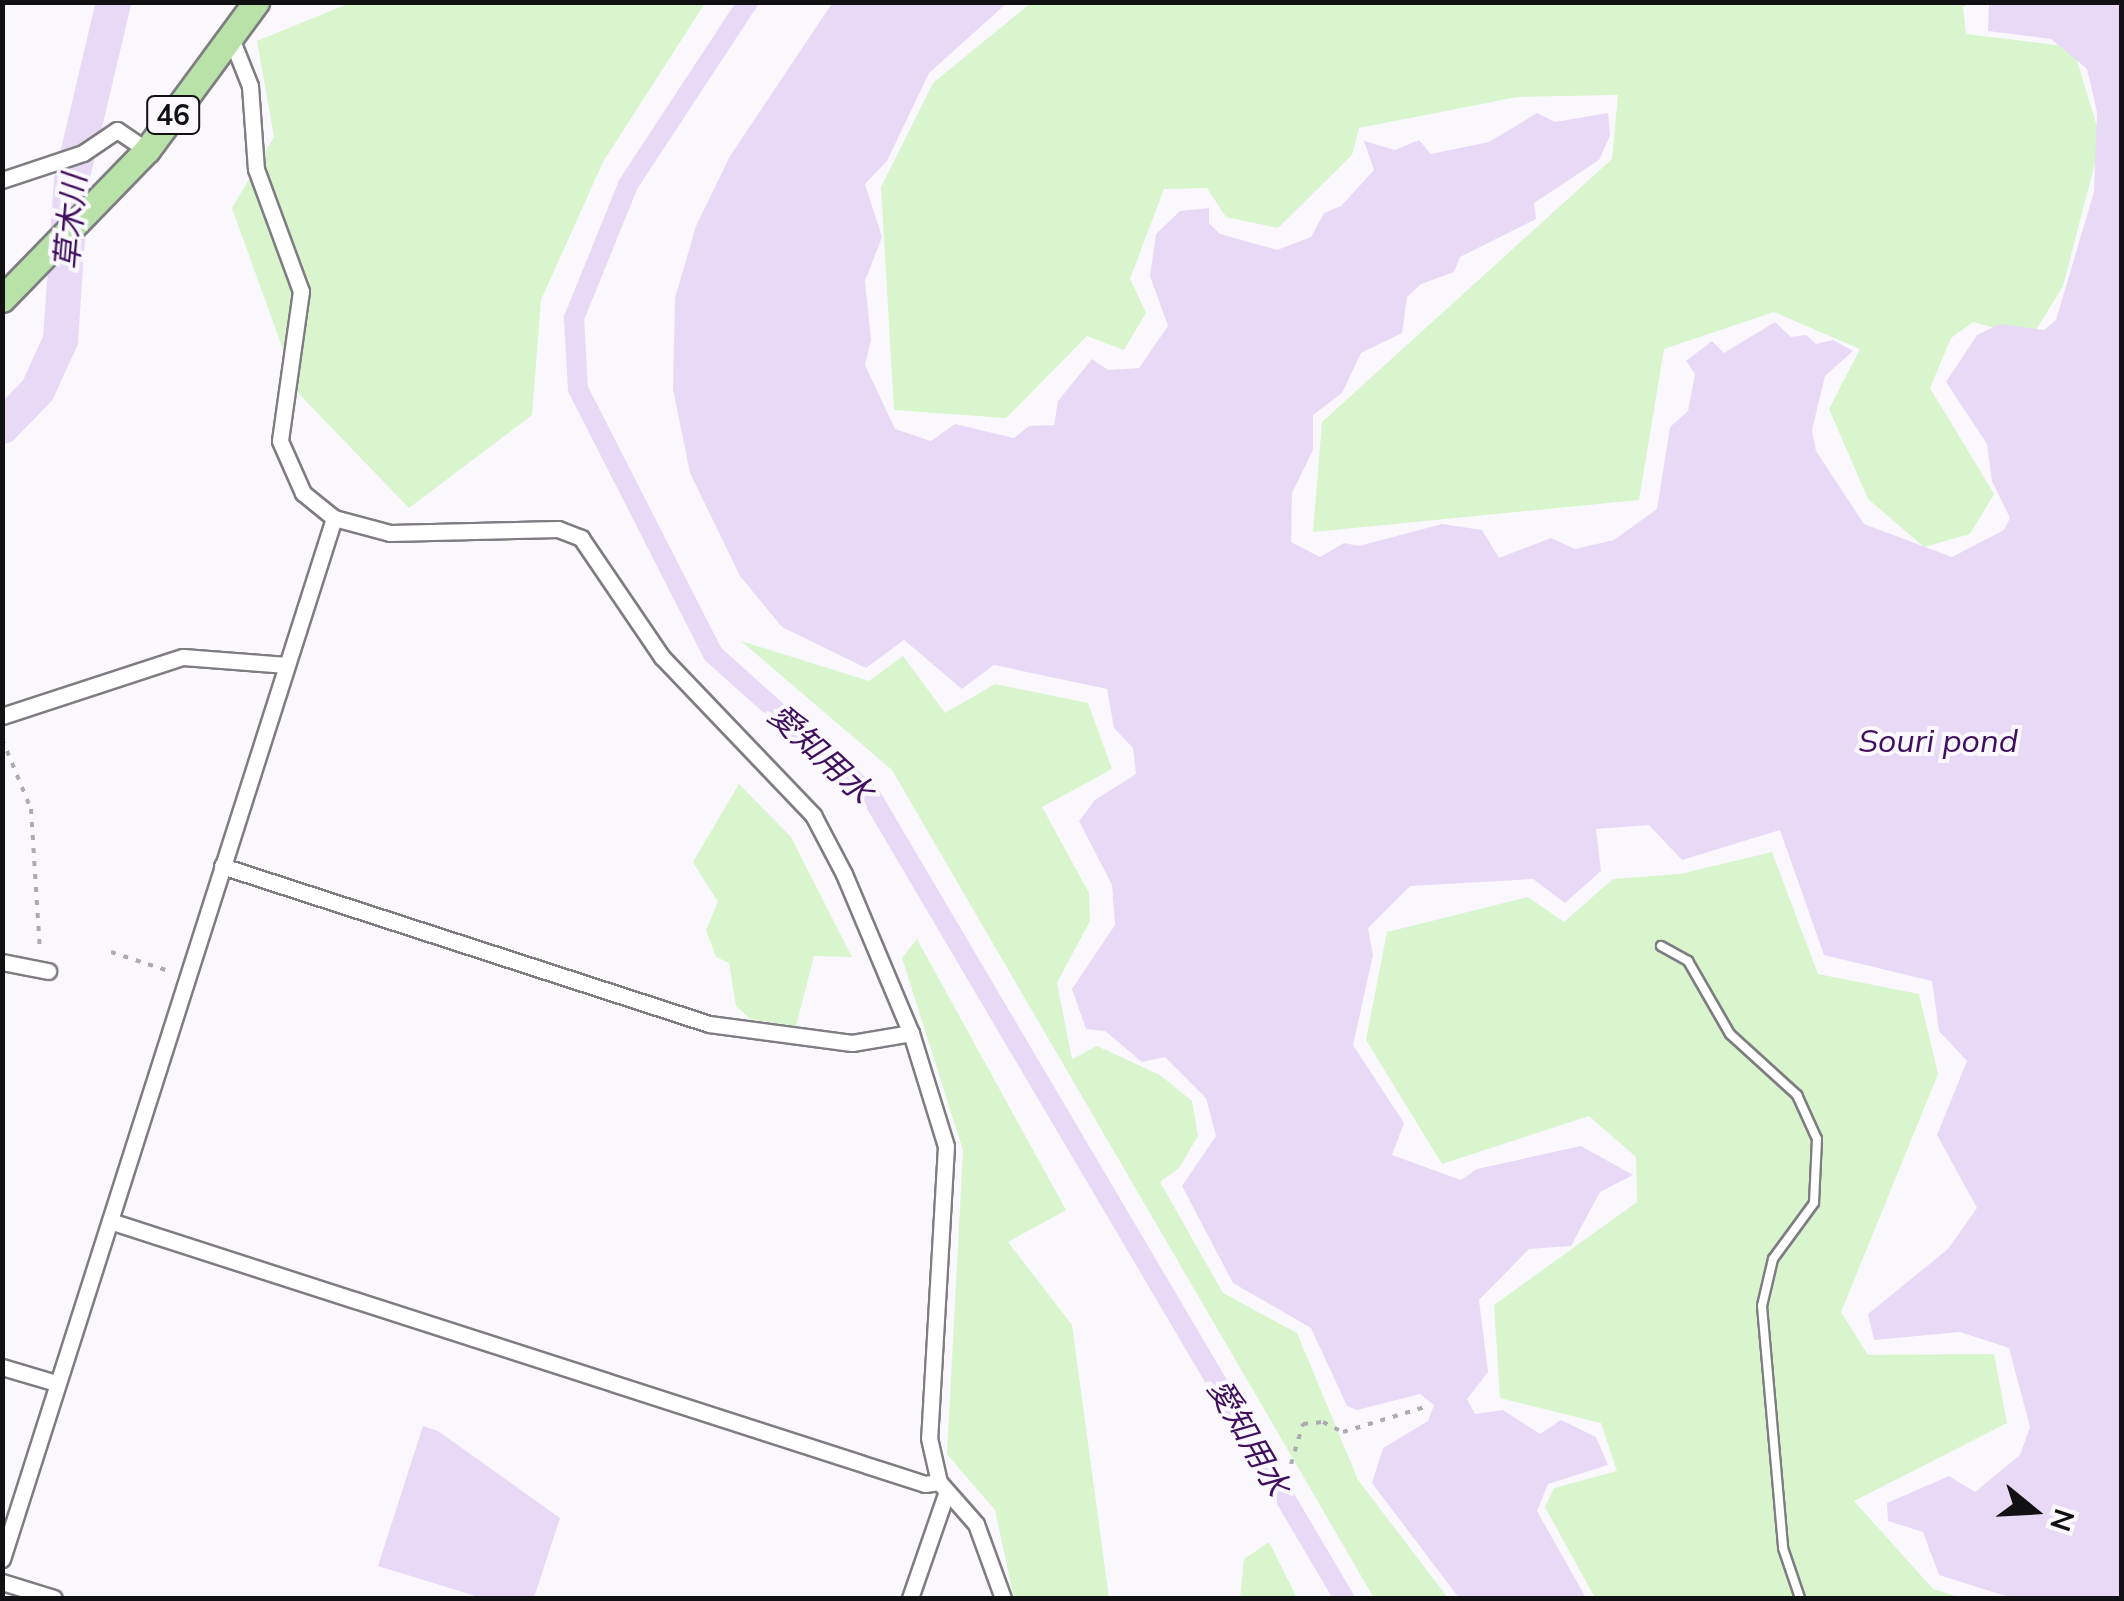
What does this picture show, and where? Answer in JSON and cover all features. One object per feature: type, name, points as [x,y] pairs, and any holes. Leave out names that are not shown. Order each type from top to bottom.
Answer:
[{"type":"main road","name":"46","points":[[2,299],[147,150],[256,2]]},
{"type":"street","points":[[231,38],[250,86],[256,169],[302,291],[280,425],[284,460],[304,493],[334,518],[390,532],[558,529],[582,538],[662,657],[812,815],[911,1033],[946,1146],[928,1410],[943,1488],[910,1598]]},
{"type":"street","points":[[2,180],[84,153],[118,130],[147,150]]},
{"type":"street","points":[[2,1559],[334,518]]},
{"type":"street","points":[[2,716],[183,657],[287,665]]},
{"type":"street","points":[[222,866],[709,1024],[852,1043],[911,1033]]},
{"type":"street","points":[[2,962],[44,971]]},
{"type":"street","points":[[110,1221],[943,1488],[976,1524],[1003,1598]]},
{"type":"street","points":[[2,1366],[56,1384]]},
{"type":"street","points":[[2,1582],[54,1598]]},
{"type":"lane","points":[[1661,946],[1688,961],[1730,1034],[1797,1095],[1817,1140],[1819,1187],[1773,1260],[1762,1306],[1780,1448],[1783,1548],[1800,1598]]},
{"type":"path","points":[[2,739],[32,809],[44,971]]},
{"type":"path","points":[[111,952],[187,978]]},
{"type":"path","points":[[1291,1464],[1302,1424],[1323,1422],[1343,1432],[1428,1406]]},
{"type":"green space","points":[[1032,2],[1969,3],[1963,7],[1966,34],[2073,47],[2101,140],[2063,286],[2031,338],[1973,322],[1951,338],[1930,388],[1994,494],[1970,534],[1924,547],[1868,499],[1829,409],[1860,349],[1774,312],[1664,349],[1639,500],[1313,532],[1322,422],[1612,159],[1618,95],[1517,97],[1359,128],[1352,155],[1278,228],[1226,217],[1207,188],[1164,189],[1130,279],[1146,313],[1124,350],[1087,336],[1006,418],[894,410],[881,187],[933,83]]},
{"type":"green space","points":[[350,3],[705,3],[603,162],[541,300],[532,415],[409,508],[299,394],[232,208],[274,137],[257,41]]},
{"type":"green space","points":[[741,641],[869,681],[903,656],[945,713],[995,684],[1088,703],[1112,769],[1042,807],[1089,893],[1090,921],[1057,983],[1072,1059],[1097,1046],[1160,1075],[1192,1101],[1198,1136],[1179,1168],[1160,1182],[1223,1293],[1297,1333],[1358,1480],[1448,1598],[1374,1598],[892,770]]},
{"type":"green space","points":[[739,784],[791,837],[852,957],[814,956],[796,1026],[750,1019],[736,1006],[729,963],[716,957],[706,930],[718,902],[693,862]]},
{"type":"green space","points":[[1772,852],[1818,974],[1919,994],[1938,1074],[1841,1312],[1868,1355],[1994,1354],[2007,1423],[1854,1501],[1933,1589],[1963,1598],[1595,1598],[1545,1507],[1554,1488],[1617,1471],[1601,1423],[1500,1398],[1494,1305],[1637,1202],[1636,1157],[1589,1116],[1442,1164],[1366,1040],[1387,932],[1528,897],[1564,922],[1613,879],[1680,874]]},
{"type":"green space","points":[[917,939],[1066,1210],[1008,1242],[1072,1325],[1109,1598],[1014,1598],[995,1510],[947,1454],[963,1150],[902,958]]},
{"type":"green space","points":[[1269,1542],[1297,1598],[1240,1598],[1244,1559]]},
{"type":"water","name":"Souri pond","points":[[833,2],[1007,3],[929,73],[887,161],[865,184],[882,237],[865,281],[871,340],[865,365],[895,429],[931,441],[955,424],[1014,438],[1029,426],[1054,425],[1058,401],[1092,359],[1108,370],[1139,368],[1168,326],[1150,276],[1156,234],[1180,211],[1209,208],[1209,223],[1220,234],[1277,250],[1311,237],[1324,213],[1341,206],[1374,170],[1364,141],[1395,150],[1419,140],[1431,154],[1489,142],[1537,113],[1555,122],[1608,113],[1610,136],[1599,160],[1534,203],[1536,219],[1460,257],[1454,272],[1421,284],[1407,297],[1402,333],[1361,353],[1342,393],[1313,415],[1313,450],[1292,493],[1291,542],[1320,557],[1344,543],[1359,546],[1442,524],[1482,530],[1499,558],[1551,538],[1575,549],[1614,540],[1657,509],[1670,427],[1688,411],[1695,374],[1686,361],[1712,341],[1724,353],[1775,322],[1791,337],[1806,335],[1816,344],[1833,340],[1853,351],[1825,376],[1812,430],[1816,451],[1864,524],[1952,557],[2004,530],[2010,518],[1992,481],[1987,444],[1946,382],[1977,335],[2000,324],[2044,330],[2056,320],[2094,192],[2097,112],[2087,69],[2051,39],[1988,31],[1989,3],[2121,3],[2121,1598],[2012,1598],[1939,1575],[1923,1532],[1888,1521],[1887,1503],[1949,1476],[1975,1492],[2020,1455],[2030,1427],[2009,1348],[1960,1332],[1874,1340],[1868,1314],[1948,1249],[1977,1208],[1937,1135],[1967,1061],[1939,1031],[1932,981],[1824,955],[1780,830],[1682,860],[1649,825],[1596,829],[1601,871],[1565,903],[1533,879],[1410,886],[1368,928],[1373,955],[1353,1045],[1404,1123],[1392,1155],[1461,1180],[1477,1169],[1581,1146],[1633,1175],[1600,1192],[1571,1246],[1529,1249],[1479,1300],[1488,1372],[1467,1399],[1475,1414],[1503,1410],[1540,1434],[1561,1420],[1596,1437],[1608,1465],[1548,1484],[1537,1511],[1586,1598],[1459,1598],[1372,1483],[1383,1448],[1428,1421],[1434,1405],[1420,1394],[1357,1410],[1347,1406],[1311,1328],[1233,1283],[1182,1186],[1216,1136],[1206,1098],[1165,1057],[1142,1062],[1105,1031],[1086,1029],[1072,989],[1115,925],[1112,885],[1079,821],[1095,800],[1136,774],[1133,748],[1114,728],[1107,689],[994,665],[962,689],[904,640],[866,668],[782,627],[740,576],[690,473],[673,389],[675,298],[696,226],[730,156]]},
{"type":"water","points":[[423,1426],[438,1431],[560,1518],[534,1598],[482,1598],[378,1566]]},
{"type":"waterway","name":"草木川","points":[[2,426],[37,390],[60,340],[71,180],[113,2]]},
{"type":"waterway","name":"愛知用水","points":[[748,2],[628,185],[574,318],[578,389],[713,654],[871,796],[1344,1598]]}]
